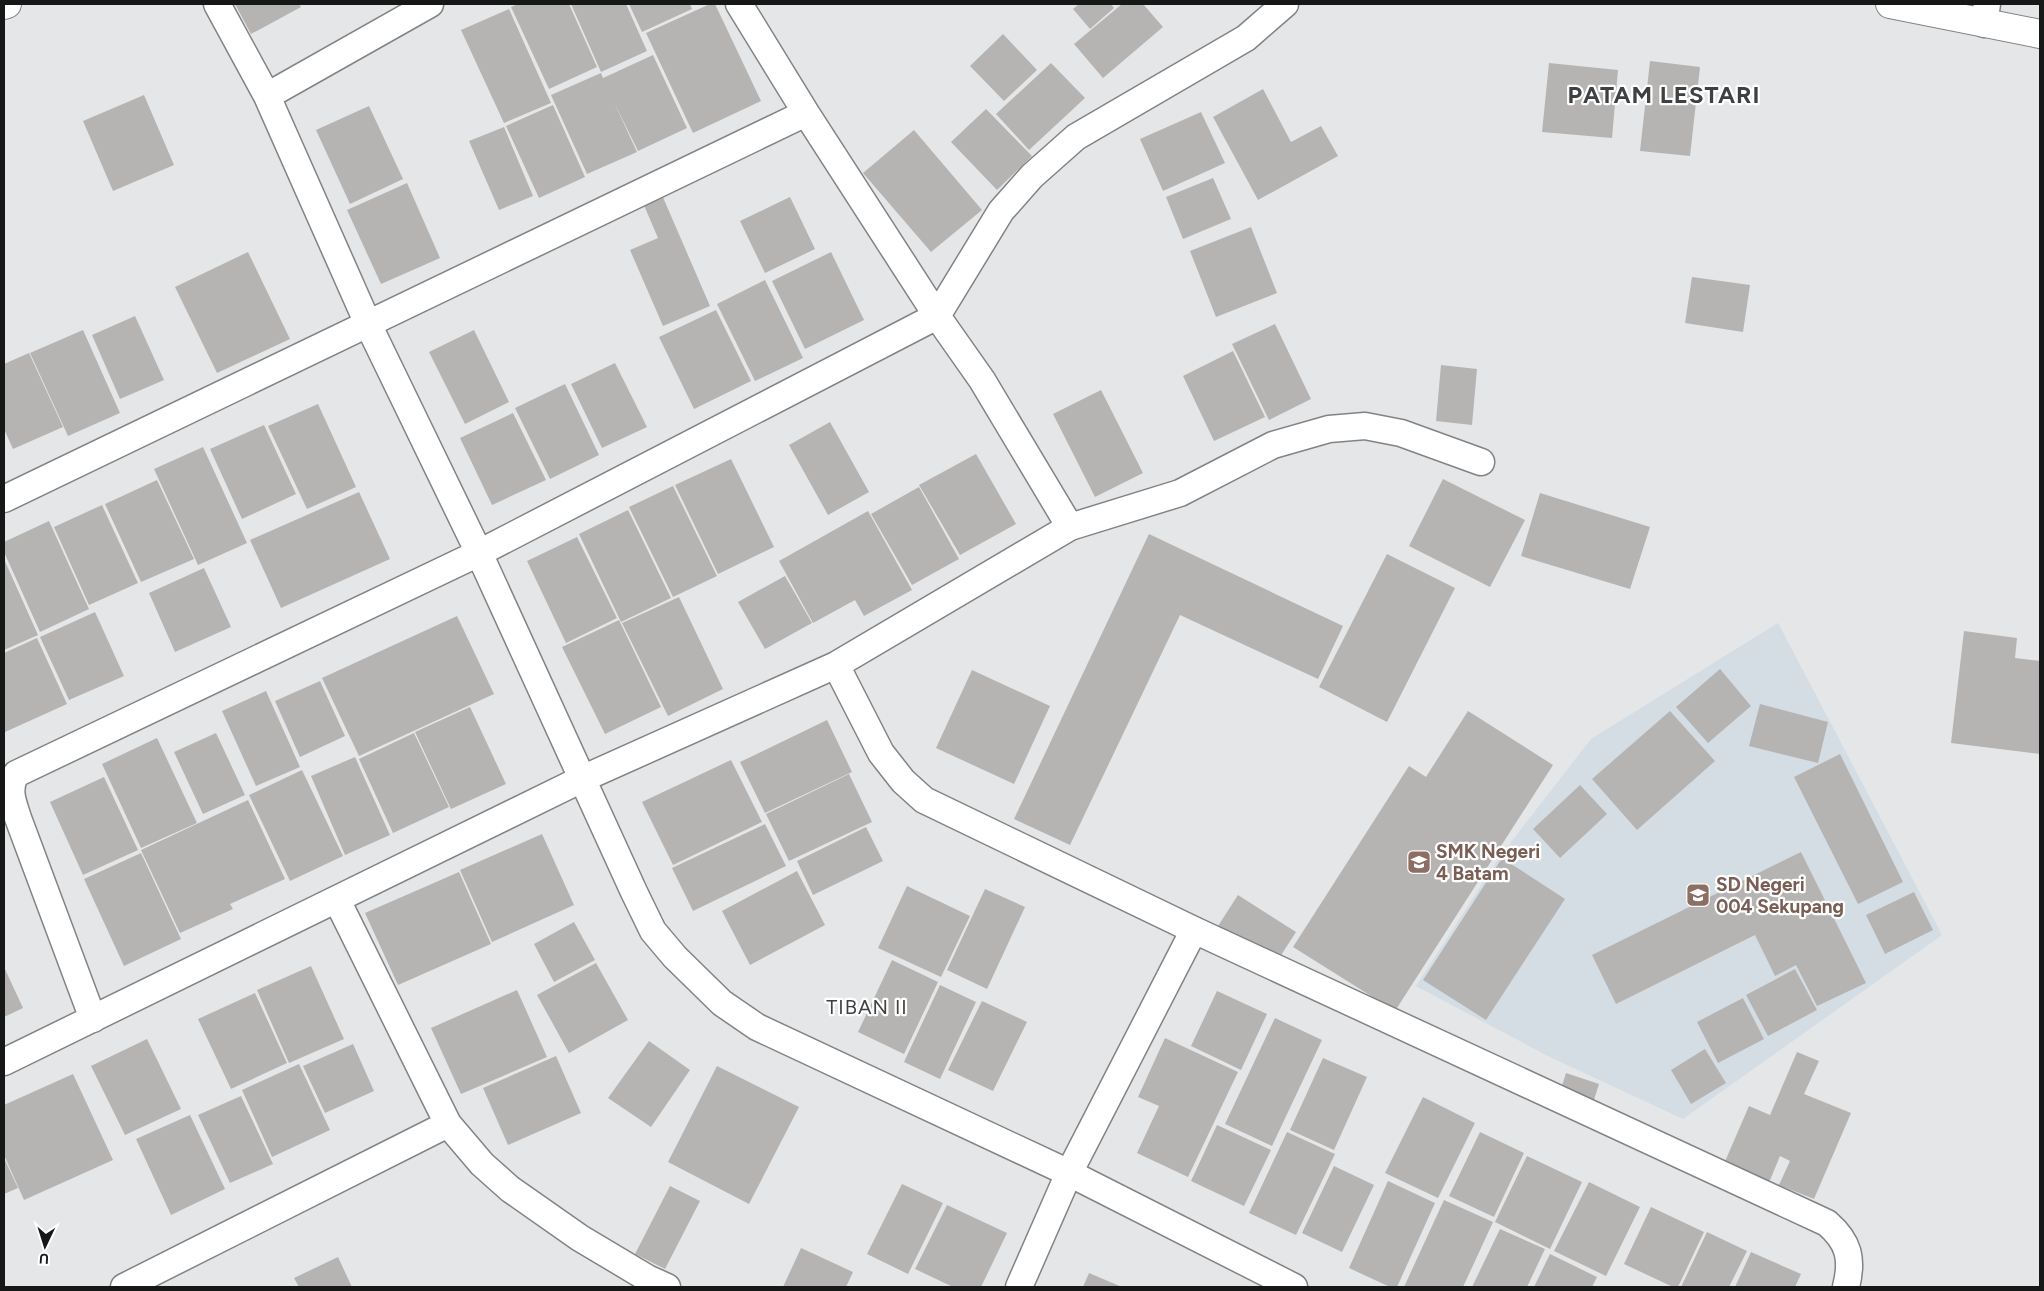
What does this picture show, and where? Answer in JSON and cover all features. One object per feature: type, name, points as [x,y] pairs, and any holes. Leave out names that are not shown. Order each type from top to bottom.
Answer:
[{"type":"street","points":[[217,4],[267,96],[368,324],[479,553],[653,931],[674,957],[722,1003],[757,1028],[1070,1173],[1294,1287]]},
{"type":"street","points":[[267,96],[430,4]]},
{"type":"street","points":[[739,4],[806,113],[937,316],[982,380],[1070,527]]},
{"type":"street","points":[[93,1019],[10,793],[11,783],[16,774],[479,553],[937,316],[1001,211],[1032,176],[1076,137],[1246,38],[1285,4]]},
{"type":"street","points":[[1890,4],[1985,14],[2040,34]]},
{"type":"street","points":[[4,499],[806,113]]},
{"type":"street","points":[[4,1062],[582,779],[836,665],[1070,527],[1180,493],[1273,445],[1328,429],[1365,426],[1402,433],[1481,462]]},
{"type":"street","points":[[836,665],[881,754],[903,781],[924,800],[1194,930],[1827,1223],[1841,1235],[1847,1252],[1850,1269],[1846,1287]]},
{"type":"street","points":[[337,900],[448,1124],[482,1164],[510,1189],[580,1238],[646,1278],[667,1287]]},
{"type":"street","points":[[1019,1287],[1070,1173],[1194,930]]},
{"type":"street","points":[[124,1287],[448,1124]]},
{"type":"shaded area","name":"SD Negeri 004 Sekupang","points":[[1778,623],[1942,935],[1683,1119],[1548,1056],[1416,986],[1501,855],[1591,739]]},
{"type":"building","points":[[235,4],[299,4],[301,7],[251,34]]},
{"type":"building","points":[[518,4],[569,4],[597,67],[549,89],[511,7]]},
{"type":"building","points":[[571,4],[626,4],[647,51],[601,72]]},
{"type":"building","points":[[629,4],[690,4],[692,9],[642,32]]},
{"type":"building","points":[[710,4],[715,4],[761,101],[693,133],[646,33]]},
{"type":"building","points":[[1079,4],[1111,4],[1114,8],[1090,29],[1073,9]]},
{"type":"building","points":[[1122,4],[1143,4],[1163,27],[1103,78],[1074,44]]},
{"type":"building","points":[[509,9],[551,103],[504,123],[461,30]]},
{"type":"building","points":[[1003,34],[1037,70],[1004,101],[970,66]]},
{"type":"building","points":[[653,55],[687,128],[638,151],[614,102],[637,152],[587,174],[551,95],[601,73],[603,78]]},
{"type":"building","points":[[1650,61],[1700,67],[1690,156],[1640,151]]},
{"type":"building","points":[[1051,63],[1085,98],[1029,150],[996,114]]},
{"type":"building","points":[[1549,63],[1618,70],[1612,138],[1542,132]]},
{"type":"building","points":[[1263,89],[1291,142],[1321,126],[1338,156],[1258,200],[1213,117]]},
{"type":"building","points":[[144,95],[174,165],[113,191],[83,121]]},
{"type":"building","points":[[553,105],[585,177],[539,198],[506,126]]},
{"type":"building","points":[[369,106],[403,179],[350,204],[316,130]]},
{"type":"building","points":[[986,109],[1032,156],[997,190],[951,142]]},
{"type":"building","points":[[1201,112],[1225,163],[1163,191],[1140,139]]},
{"type":"building","points":[[504,127],[533,196],[499,210],[469,141]]},
{"type":"building","points":[[914,130],[982,210],[931,252],[863,173]]},
{"type":"building","points":[[1213,178],[1231,219],[1183,239],[1166,197]]},
{"type":"building","points":[[407,183],[440,258],[381,284],[347,210]]},
{"type":"building","points":[[662,195],[710,306],[663,326],[630,250],[658,238],[643,203]]},
{"type":"building","points":[[790,197],[815,249],[765,273],[740,221]]},
{"type":"building","points":[[1251,227],[1277,293],[1216,317],[1190,251]]},
{"type":"building","points":[[248,252],[290,339],[217,373],[175,287]]},
{"type":"building","points":[[831,252],[864,320],[805,349],[772,281]]},
{"type":"building","points":[[1692,277],[1750,285],[1743,332],[1685,323]]},
{"type":"building","points":[[765,280],[803,358],[755,381],[717,304]]},
{"type":"building","points":[[716,310],[751,381],[694,409],[659,337]]},
{"type":"building","points":[[135,316],[164,380],[120,399],[92,335]]},
{"type":"building","points":[[1275,324],[1311,399],[1269,420],[1232,344]]},
{"type":"building","points":[[83,330],[120,413],[68,436],[30,353]]},
{"type":"building","points":[[474,330],[509,402],[465,424],[429,352]]},
{"type":"building","points":[[1233,351],[1265,417],[1214,441],[1183,376]]},
{"type":"building","points":[[29,353],[63,427],[13,449],[4,429],[4,364]]},
{"type":"building","points":[[615,363],[647,427],[602,448],[571,384]]},
{"type":"building","points":[[1441,365],[1477,369],[1472,425],[1436,421]]},
{"type":"building","points":[[565,384],[599,455],[550,479],[515,408]]},
{"type":"building","points":[[1101,390],[1143,473],[1095,497],[1053,414]]},
{"type":"building","points":[[318,404],[356,487],[307,509],[268,426]]},
{"type":"building","points":[[513,413],[546,480],[492,505],[460,438]]},
{"type":"building","points":[[830,422],[869,492],[828,515],[789,445]]},
{"type":"building","points":[[264,425],[296,494],[242,519],[210,449]]},
{"type":"building","points":[[203,447],[247,543],[198,565],[154,469]]},
{"type":"building","points":[[976,454],[1016,524],[960,555],[919,485]]},
{"type":"building","points":[[731,459],[774,547],[718,574],[675,485]]},
{"type":"building","points":[[1443,479],[1525,520],[1490,587],[1409,546]]},
{"type":"building","points":[[157,480],[194,559],[141,582],[105,504]]},
{"type":"building","points":[[673,486],[717,576],[673,597],[629,507]]},
{"type":"building","points":[[919,487],[959,559],[912,585],[871,514]]},
{"type":"building","points":[[359,492],[390,559],[281,608],[250,540]]},
{"type":"building","points":[[1540,493],[1650,527],[1630,589],[1521,556]]},
{"type":"building","points":[[102,505],[138,583],[89,605],[54,527]]},
{"type":"building","points":[[628,510],[671,598],[621,622],[579,534]]},
{"type":"building","points":[[868,511],[912,590],[864,616],[855,600],[813,623],[779,561]]},
{"type":"building","points":[[49,521],[89,609],[40,632],[4,552],[4,542]]},
{"type":"building","points":[[1149,534],[1343,626],[1318,679],[1180,615],[1070,845],[1014,819]]},
{"type":"building","points":[[577,537],[617,618],[566,643],[527,561]]},
{"type":"building","points":[[1387,554],[1455,588],[1387,722],[1319,687]]},
{"type":"building","points":[[4,559],[38,635],[4,650]]},
{"type":"building","points":[[204,568],[231,627],[175,652],[149,593]]},
{"type":"building","points":[[785,576],[812,623],[765,649],[738,602]]},
{"type":"building","points":[[679,597],[723,689],[668,716],[622,623]]},
{"type":"building","points":[[95,612],[124,676],[69,700],[40,637]]},
{"type":"building","points":[[457,616],[494,694],[359,756],[322,678]]},
{"type":"building","points":[[619,620],[661,707],[605,734],[562,647]]},
{"type":"building","points":[[1964,631],[2017,638],[2015,658],[2040,661],[2040,754],[1951,743]]},
{"type":"building","points":[[37,638],[67,704],[5,732],[4,653]]},
{"type":"building","points":[[1720,669],[1751,706],[1708,743],[1676,707]]},
{"type":"building","points":[[972,670],[1050,706],[1014,784],[936,748]]},
{"type":"building","points":[[320,681],[345,736],[300,757],[275,701]]},
{"type":"building","points":[[266,691],[300,767],[256,786],[222,711]]},
{"type":"building","points":[[1760,704],[1828,722],[1818,763],[1749,746]]},
{"type":"building","points":[[470,707],[506,784],[451,809],[415,732]]},
{"type":"building","name":"SMK Negeri 4 Batam","points":[[1468,711],[1553,765],[1395,1011],[1293,947],[1409,766],[1426,777]]},
{"type":"building","points":[[1670,711],[1715,761],[1637,830],[1592,779]]},
{"type":"building","points":[[827,720],[852,772],[765,813],[740,762]]},
{"type":"building","points":[[216,733],[245,795],[203,814],[174,752]]},
{"type":"building","points":[[414,733],[449,807],[393,833],[359,759]]},
{"type":"building","points":[[157,738],[197,823],[141,848],[102,764]]},
{"type":"building","points":[[1840,754],[1903,882],[1858,904],[1794,777]]},
{"type":"building","points":[[355,757],[390,835],[345,855],[311,776]]},
{"type":"building","points":[[731,760],[762,822],[673,865],[642,802]]},
{"type":"building","points":[[302,770],[343,856],[290,881],[249,795]]},
{"type":"building","points":[[849,774],[872,822],[789,861],[766,814]]},
{"type":"building","points":[[104,777],[138,850],[83,875],[50,802]]},
{"type":"building","points":[[1580,785],[1607,814],[1560,858],[1533,829]]},
{"type":"building","points":[[248,800],[285,879],[230,904],[233,909],[180,933],[141,850]]},
{"type":"building","points":[[765,824],[786,866],[693,911],[672,868]]},
{"type":"building","points":[[866,827],[883,861],[813,895],[797,861]]},
{"type":"building","points":[[542,834],[574,905],[492,942],[460,870]]},
{"type":"building","points":[[1801,852],[1866,983],[1817,1006],[1796,965],[1775,976],[1755,935],[1616,1004],[1592,955]]},
{"type":"building","points":[[141,853],[181,939],[124,966],[84,879]]},
{"type":"building","points":[[1502,858],[1565,899],[1486,1020],[1423,980]]},
{"type":"building","points":[[797,871],[825,925],[750,965],[722,911]]},
{"type":"building","points":[[459,872],[491,944],[398,985],[365,913]]},
{"type":"building","points":[[907,886],[970,916],[941,977],[878,948]]},
{"type":"building","points":[[985,889],[1025,907],[987,989],[947,970]]},
{"type":"building","points":[[1914,892],[1933,930],[1885,954],[1866,915]]},
{"type":"building","points":[[1238,895],[1296,932],[1276,963],[1218,926]]},
{"type":"building","points":[[574,922],[595,960],[554,982],[534,944]]},
{"type":"building","points":[[892,960],[938,982],[904,1054],[858,1032]]},
{"type":"building","points":[[596,963],[628,1020],[569,1053],[537,995]]},
{"type":"building","points":[[311,966],[344,1039],[289,1063],[257,990]]},
{"type":"building","points":[[4,967],[23,1008],[4,1017]]},
{"type":"building","points":[[1795,969],[1817,1010],[1768,1036],[1746,995]]},
{"type":"building","points":[[940,985],[976,1002],[940,1079],[904,1062]]},
{"type":"building","points":[[517,990],[547,1057],[461,1094],[431,1028]]},
{"type":"building","points":[[1217,991],[1267,1014],[1241,1070],[1191,1046]]},
{"type":"building","points":[[255,993],[287,1063],[231,1089],[198,1019]]},
{"type":"building","points":[[1743,998],[1764,1039],[1718,1063],[1697,1022]]},
{"type":"building","points":[[982,1001],[1027,1022],[993,1091],[948,1070]]},
{"type":"building","points":[[1275,1018],[1322,1040],[1272,1146],[1225,1124]]},
{"type":"building","points":[[1165,1038],[1238,1072],[1188,1177],[1137,1153],[1159,1106],[1138,1097]]},
{"type":"building","points":[[147,1039],[181,1109],[125,1135],[91,1066]]},
{"type":"building","points":[[649,1041],[690,1070],[651,1127],[608,1098]]},
{"type":"building","points":[[353,1044],[374,1091],[325,1113],[303,1066]]},
{"type":"building","points":[[1705,1049],[1726,1083],[1691,1104],[1671,1070]]},
{"type":"building","points":[[1797,1052],[1819,1061],[1804,1094],[1851,1113],[1814,1199],[1779,1185],[1790,1161],[1780,1156],[1768,1185],[1723,1166],[1749,1106],[1770,1115]]},
{"type":"building","points":[[556,1056],[581,1113],[508,1145],[483,1088]]},
{"type":"building","points":[[1323,1058],[1367,1077],[1334,1150],[1290,1130]]},
{"type":"building","points":[[299,1064],[330,1130],[272,1157],[242,1090]]},
{"type":"building","points":[[717,1066],[799,1107],[749,1204],[668,1162]]},
{"type":"building","points":[[1566,1073],[1599,1084],[1592,1106],[1559,1095]]},
{"type":"building","points":[[73,1074],[113,1160],[24,1200],[4,1155],[4,1105]]},
{"type":"building","points":[[241,1096],[273,1164],[230,1183],[198,1115]]},
{"type":"building","points":[[1423,1097],[1475,1123],[1438,1198],[1385,1173]]},
{"type":"building","points":[[190,1115],[225,1189],[171,1215],[136,1139]]},
{"type":"building","points":[[1217,1125],[1271,1150],[1244,1206],[1191,1181]]},
{"type":"building","points":[[1287,1132],[1335,1154],[1296,1235],[1249,1213]]},
{"type":"building","points":[[1480,1132],[1524,1153],[1494,1217],[1449,1196]]},
{"type":"building","points":[[1527,1156],[1582,1182],[1550,1249],[1495,1222]]},
{"type":"building","points":[[4,1158],[18,1188],[4,1194]]},
{"type":"building","points":[[1334,1166],[1374,1185],[1342,1252],[1302,1233]]},
{"type":"building","points":[[1388,1181],[1435,1203],[1397,1287],[1390,1287],[1349,1268]]},
{"type":"building","points":[[1589,1182],[1640,1207],[1606,1276],[1554,1251]]},
{"type":"building","points":[[902,1184],[943,1203],[908,1274],[867,1254]]},
{"type":"building","points":[[670,1186],[700,1201],[665,1269],[635,1254]]},
{"type":"building","points":[[1444,1200],[1493,1222],[1463,1287],[1404,1287]]},
{"type":"building","points":[[947,1205],[1007,1233],[981,1287],[953,1287],[915,1269]]},
{"type":"building","points":[[1651,1207],[1704,1232],[1678,1287],[1673,1287],[1624,1264]]},
{"type":"building","points":[[1500,1229],[1545,1249],[1527,1287],[1472,1287]]},
{"type":"building","points":[[1707,1232],[1747,1251],[1729,1287],[1681,1287]]},
{"type":"building","points":[[801,1248],[853,1272],[846,1287],[783,1287]]},
{"type":"building","points":[[1751,1252],[1801,1274],[1795,1287],[1735,1287]]},
{"type":"building","points":[[1550,1254],[1597,1277],[1592,1287],[1534,1287]]},
{"type":"building","points":[[338,1257],[352,1287],[299,1287],[294,1278]]},
{"type":"building","points":[[1089,1273],[1122,1287],[1083,1287]]},
{"type":"place","name":"SMK Negeri 4 Batam","points":[[1419,862]]},
{"type":"place","name":"SD Negeri 004 Sekupang","points":[[1698,895]]},
{"type":"district","name":"PATAM LESTARI","points":[[1664,95]]},
{"type":"district","name":"TIBAN II","points":[[867,1007]]}]
